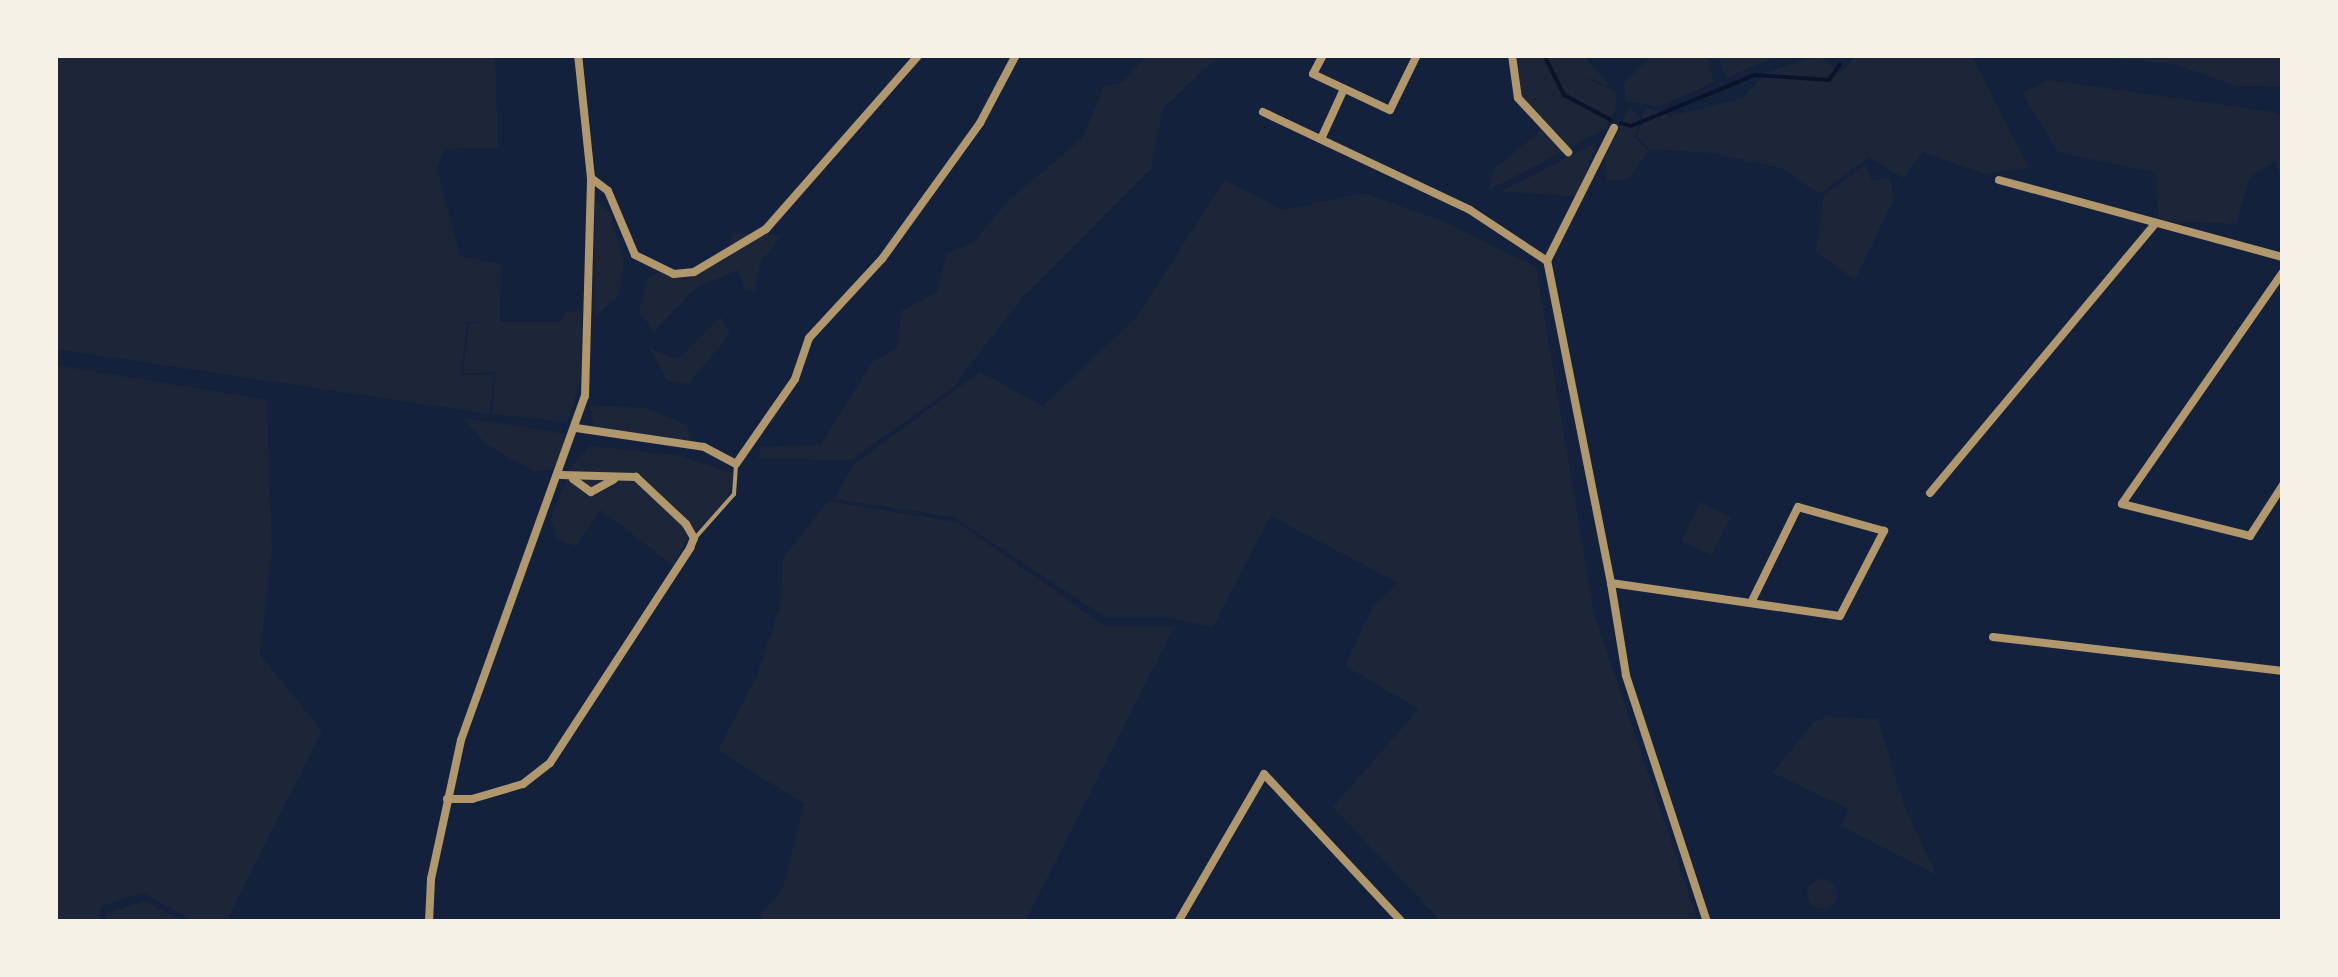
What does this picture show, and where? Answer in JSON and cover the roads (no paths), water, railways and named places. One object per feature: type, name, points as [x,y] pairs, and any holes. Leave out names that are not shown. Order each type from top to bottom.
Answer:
[{"type":"street","points":[[429,922],[447,799],[502,614],[561,474],[585,396],[591,178],[578,55]]},
{"type":"street","points":[[591,178],[608,191],[628,248],[655,267],[694,272],[766,229],[919,55]]},
{"type":"street","points":[[576,428],[704,447],[736,464],[795,379],[809,338],[882,259],[980,123],[1016,55]]},
{"type":"street","points":[[1322,55],[1313,74],[1344,92],[1390,110],[1417,55]]},
{"type":"street","points":[[1512,55],[1518,98],[1568,152]]},
{"type":"street","points":[[1320,139],[1344,92]]},
{"type":"street","points":[[1262,112],[1470,210],[1547,262]]},
{"type":"street","points":[[1614,128],[1547,262],[1612,583],[1626,675],[1707,922]]},
{"type":"street","points":[[1999,180],[2283,257]]},
{"type":"street","points":[[1930,494],[2156,223]]},
{"type":"street","points":[[2283,272],[2122,504],[2250,536],[2283,486]]},
{"type":"street","points":[[561,474],[591,492],[618,476]]},
{"type":"street","points":[[447,799],[472,799],[524,784],[550,763],[694,538],[636,476],[572,478]]},
{"type":"street","points":[[1612,583],[1752,599],[1840,616],[1884,532],[1798,507],[1752,599]]},
{"type":"street","points":[[1993,637],[2283,671]]},
{"type":"street","points":[[1178,922],[1264,774],[1402,922]]},
{"type":"lane","points":[[694,538],[726,509],[736,464]]},
{"type":"waterway","points":[[1544,55],[1564,95],[1611,120]]},
{"type":"waterway","points":[[1621,123],[1631,126],[1755,75],[1829,80],[1840,64]]}]
